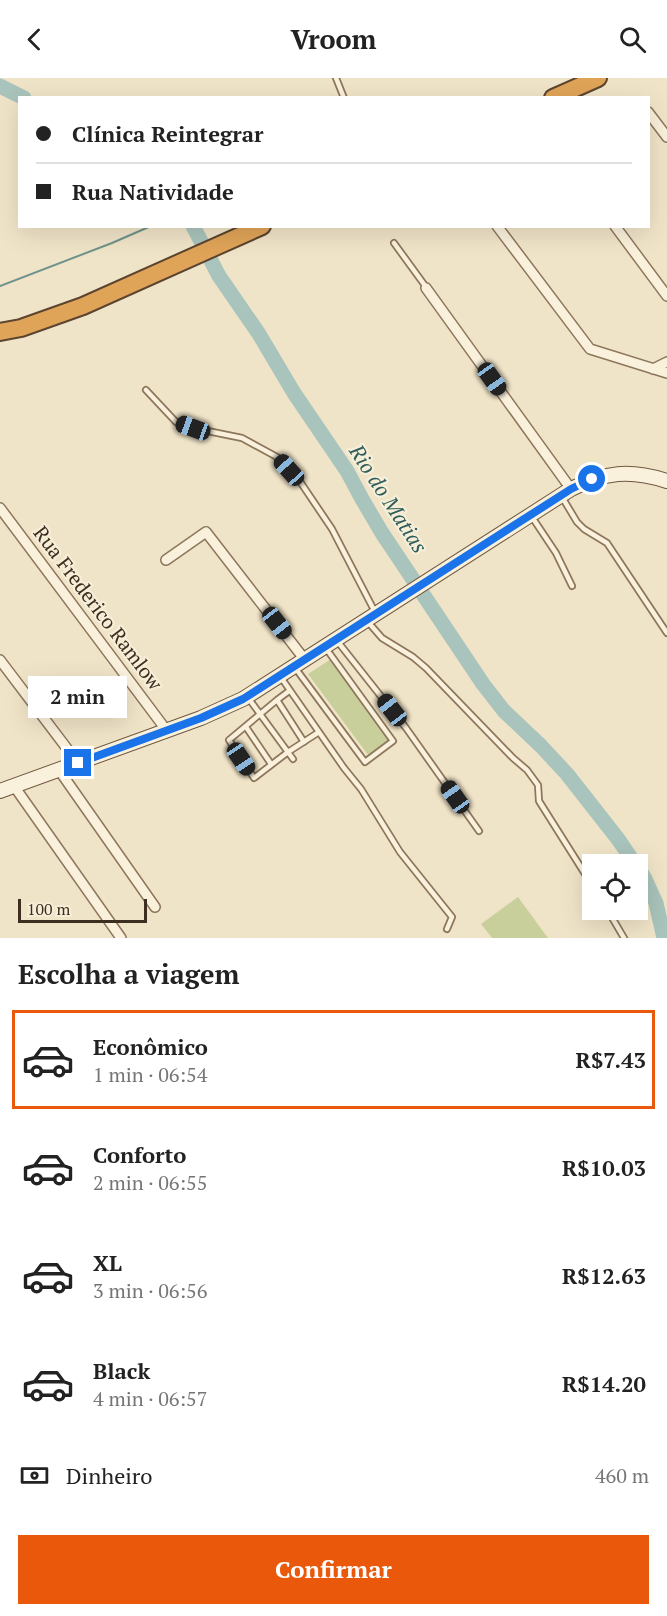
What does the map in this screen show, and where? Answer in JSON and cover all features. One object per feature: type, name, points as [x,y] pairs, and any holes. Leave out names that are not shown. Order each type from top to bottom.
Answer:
[{"type":"highway","points":[[558,96],[598,78]]},
{"type":"highway","points":[[0,333],[84,306],[258,228]]},
{"type":"main road","points":[[0,791],[167,731],[221,710],[248,696],[566,492],[592,479],[612,474],[641,475],[667,481]]},
{"type":"street","points":[[650,115],[667,137]]},
{"type":"street","points":[[499,228],[590,349],[667,373]]},
{"type":"street","points":[[616,228],[667,296]]},
{"type":"street","points":[[426,288],[566,492]]},
{"type":"street","points":[[653,369],[667,362]]},
{"type":"street","name":"Rua Frederico Ramlow","points":[[0,508],[167,731]]},
{"type":"street","points":[[166,560],[206,532],[300,664]]},
{"type":"street","points":[[0,660],[78,763]]},
{"type":"street","points":[[59,770],[155,906]]},
{"type":"street","points":[[14,786],[121,938]]},
{"type":"lane","points":[[336,78],[343,96]]},
{"type":"lane","points":[[394,243],[426,288]]},
{"type":"lane","points":[[146,390],[176,422],[193,428],[242,438],[277,457],[301,483],[332,529],[377,614],[382,638],[426,668],[527,770],[538,785],[539,801],[582,869]]},
{"type":"lane","points":[[566,492],[577,522],[607,543],[667,633]]},
{"type":"lane","points":[[531,515],[556,554],[572,586]]},
{"type":"lane","points":[[300,664],[365,762],[393,741],[331,643]]},
{"type":"lane","points":[[331,643],[406,728],[479,831]]},
{"type":"lane","points":[[280,676],[361,789],[400,852],[452,917],[447,928]]},
{"type":"lane","points":[[290,691],[229,740],[254,778],[319,732]]},
{"type":"lane","points":[[248,696],[293,759]]},
{"type":"lane","points":[[277,700],[304,742]]},
{"type":"lane","points":[[246,727],[271,764]]},
{"type":"lane","points":[[613,920],[624,938]]},
{"type":"green space","points":[[331,659],[389,741],[368,755],[308,674]]},
{"type":"green space","points":[[518,897],[548,938],[492,938],[481,924]]},
{"type":"waterway","name":"Rio do Matias","points":[[0,86],[20,96]]},
{"type":"waterway","points":[[0,286],[146,228]]},
{"type":"waterway","name":"Rio do Matias","points":[[194,228],[219,276],[347,471],[382,533],[483,684],[504,711],[567,774],[628,854]]},
{"type":"waterway","name":"Rio do Matias","points":[[648,886],[656,903],[664,938]]},
{"type":"route","points":[[78,763],[201,718],[243,699],[571,489],[592,479]]}]
